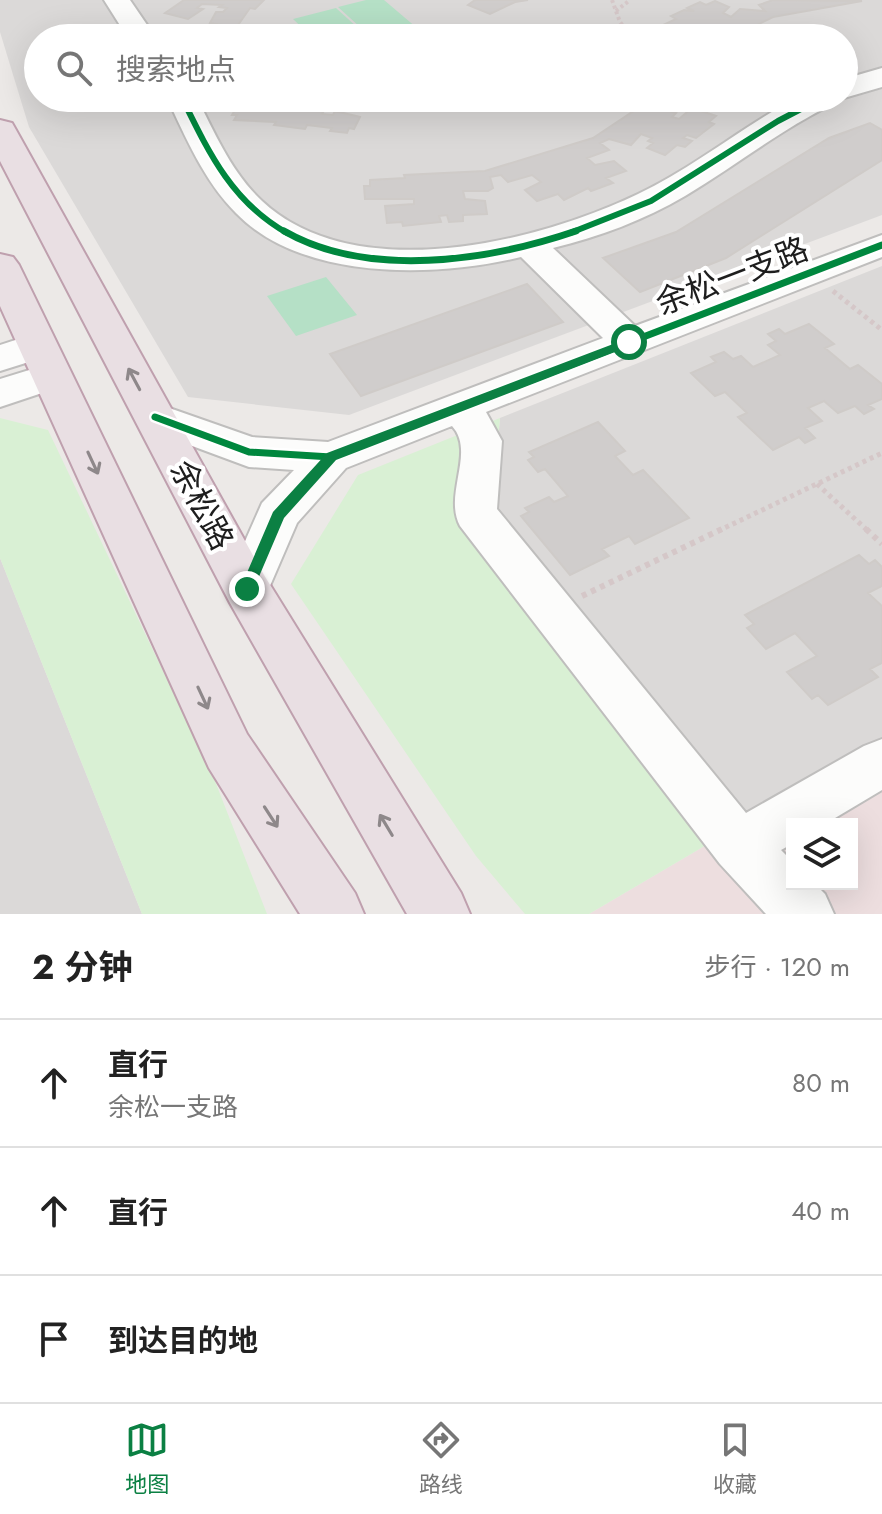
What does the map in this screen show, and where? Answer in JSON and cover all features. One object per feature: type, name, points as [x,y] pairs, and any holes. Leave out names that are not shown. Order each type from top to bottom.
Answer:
[{"type":"highway","name":"余松路","points":[[0,130],[247,589],[440,914]]},
{"type":"highway","points":[[0,265],[30,360],[228,751],[334,914]]},
{"type":"street","points":[[117,0],[133,24]]},
{"type":"street","points":[[858,85],[882,77]]},
{"type":"street","points":[[188,112],[202,144],[236,193],[262,219],[297,240],[339,253],[384,259],[447,257],[528,244],[601,222],[651,202],[764,127],[794,112]]},
{"type":"street","points":[[528,244],[629,342]]},
{"type":"street","name":"余松一支路","points":[[331,457],[882,245]]},
{"type":"street","points":[[0,393],[30,360]]},
{"type":"street","points":[[458,408],[478,431],[481,444],[472,499],[476,514],[739,846],[805,914]]},
{"type":"street","points":[[155,417],[249,452],[331,457]]},
{"type":"street","points":[[247,589],[278,515],[331,457]]},
{"type":"street","points":[[739,846],[882,762]]},
{"type":"path","points":[[612,0],[624,24]]},
{"type":"path","points":[[616,11],[630,0]]},
{"type":"path","points":[[810,273],[882,330]]},
{"type":"path","points":[[552,610],[882,453]]},
{"type":"path","points":[[817,484],[882,544]]},
{"type":"shaded area","points":[[0,0],[882,0],[882,215],[349,415],[188,397],[29,127],[24,112],[858,112],[858,24],[24,24],[24,111],[0,32]]},
{"type":"shaded area","points":[[882,266],[882,742],[742,824],[492,512],[500,418]]},
{"type":"shaded area","points":[[0,558],[142,914],[0,914]]},
{"type":"shaded area","points":[[882,742],[882,914],[589,914]]},
{"type":"green space","points":[[366,0],[384,0],[412,24],[357,24],[338,7]]},
{"type":"green space","points":[[336,8],[354,24],[298,24],[293,19]]},
{"type":"green space","points":[[326,277],[357,315],[296,336],[267,296]]},
{"type":"green space","points":[[0,418],[48,430],[213,776],[267,914],[142,914],[0,558]]},
{"type":"green space","points":[[500,418],[492,512],[742,824],[589,914],[525,914],[476,856],[291,584],[358,475]]},
{"type":"building","points":[[184,0],[264,0],[255,9],[250,8],[239,24],[210,23],[216,12],[227,8],[219,7],[222,5],[202,4],[197,8],[203,9],[188,19],[165,13]]},
{"type":"building","points":[[475,0],[528,0],[515,2],[490,14],[468,5]]},
{"type":"building","points":[[773,0],[862,1],[773,17],[759,24],[665,24],[676,19],[671,16],[684,10],[694,11],[687,8],[700,2],[706,5],[715,1],[729,7],[723,13],[731,17],[740,9],[765,11],[759,5]]},
{"type":"building","points":[[234,112],[323,112],[333,115],[339,112],[360,117],[354,129],[349,128],[347,133],[307,125],[305,129],[274,125],[276,122],[234,120],[237,115],[232,115]]},
{"type":"building","points":[[632,112],[672,112],[676,113],[672,117],[679,119],[687,112],[716,116],[709,122],[714,124],[696,138],[687,135],[683,138],[692,141],[685,147],[677,145],[665,155],[647,148],[653,143],[648,141],[652,138],[641,134],[631,145],[609,139],[600,143],[609,150],[587,158],[595,165],[614,161],[626,171],[606,178],[613,183],[591,191],[588,188],[564,200],[558,194],[537,201],[525,190],[541,182],[532,175],[508,182],[501,175],[490,177],[493,188],[488,191],[463,191],[465,199],[485,201],[487,214],[463,215],[463,221],[449,222],[447,215],[439,216],[441,222],[403,226],[402,222],[387,223],[385,206],[414,204],[414,199],[365,199],[364,186],[370,186],[370,180],[485,171],[593,138]]},
{"type":"building","points":[[870,123],[882,130],[882,160],[726,258],[640,292],[603,258],[676,232],[829,138]]},
{"type":"building","points":[[527,284],[563,322],[361,396],[330,354]]},
{"type":"building","points":[[809,324],[834,344],[825,348],[850,369],[858,365],[882,384],[882,399],[868,405],[874,409],[864,414],[855,406],[838,413],[824,401],[808,408],[822,421],[805,428],[815,438],[805,443],[799,437],[773,450],[738,417],[747,413],[725,392],[715,396],[691,373],[716,362],[711,357],[724,352],[733,359],[741,356],[753,367],[780,355],[768,345],[776,341],[768,334],[779,329],[785,334]]},
{"type":"building","points":[[598,422],[625,451],[615,456],[633,475],[643,470],[689,518],[635,544],[629,536],[602,549],[609,556],[570,575],[521,516],[529,512],[525,508],[549,497],[554,502],[568,496],[545,469],[538,472],[528,460],[534,457],[529,452]]},
{"type":"building","points":[[859,555],[869,564],[875,560],[882,567],[882,586],[868,593],[882,606],[882,663],[870,669],[878,677],[828,705],[818,695],[812,699],[787,672],[817,656],[795,633],[766,649],[747,628],[754,624],[745,615]]},
{"type":"cycle path","points":[[189,112],[225,178],[261,218],[301,241],[349,255],[400,259],[455,257],[509,249],[562,236],[610,219],[673,189],[794,112]]},
{"type":"cycle path","points":[[155,417],[249,452],[331,457],[882,245]]},
{"type":"route","points":[[247,589],[278,515],[331,457],[629,342]]}]
